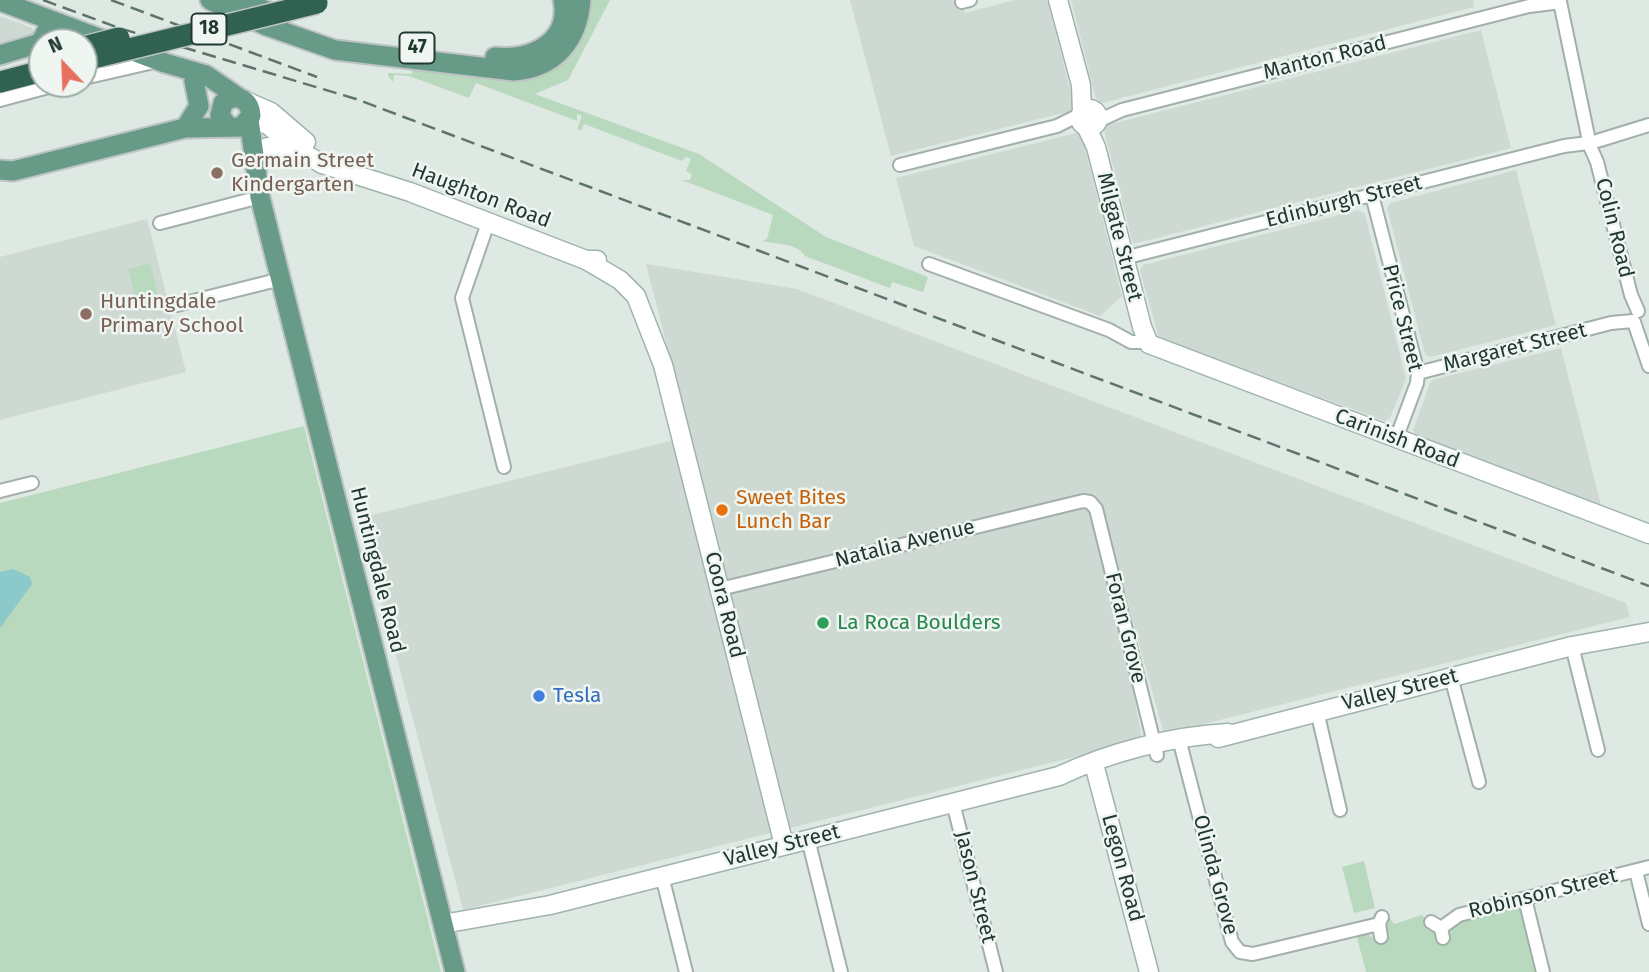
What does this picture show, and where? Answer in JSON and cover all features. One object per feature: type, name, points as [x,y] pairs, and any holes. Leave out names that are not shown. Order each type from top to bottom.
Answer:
[{"type":"highway","name":"18","points":[[98,44],[276,0]]},
{"type":"highway","name":"18","points":[[98,57],[323,1]]},
{"type":"highway","points":[[0,68],[28,61]]},
{"type":"highway","points":[[0,82],[28,75]]},
{"type":"main road","name":"47","points":[[210,0],[267,26],[335,50],[514,71],[538,67],[560,53],[574,34],[578,2]]},
{"type":"main road","name":"47","points":[[240,0],[334,37],[504,58],[534,54],[551,43],[564,19],[578,2]]},
{"type":"main road","name":"Haughton Road","points":[[0,1],[165,63],[211,77],[236,113]]},
{"type":"main road","points":[[0,55],[37,45],[52,21]]},
{"type":"main road","name":"Haughton Road","points":[[165,63],[212,93],[236,113]]},
{"type":"main road","points":[[185,128],[199,107],[194,81]]},
{"type":"main road","points":[[0,170],[13,171],[236,113]]},
{"type":"main road","name":"Huntingdale Road","points":[[236,113],[256,155],[258,188]]},
{"type":"main road","name":"Huntingdale Road","points":[[236,113],[258,188],[455,972]]},
{"type":"street","name":"Manton Road","points":[[900,165],[1556,1]]},
{"type":"street","name":"Colin Road","points":[[1556,1],[1631,295],[1639,316],[1649,366]]},
{"type":"street","name":"Milgate Street","points":[[1059,2],[1145,334]]},
{"type":"street","points":[[98,74],[143,62],[165,63]]},
{"type":"street","points":[[0,100],[28,93]]},
{"type":"street","name":"Haughton Road","points":[[236,113],[271,112],[308,144],[360,175]]},
{"type":"street","name":"Haughton Road","points":[[236,113],[268,125],[317,162],[360,175],[586,260],[641,293]]},
{"type":"street","name":"Edinburgh Street","points":[[1124,258],[1649,125]]},
{"type":"street","points":[[256,155],[262,148],[274,146],[317,162]]},
{"type":"street","points":[[160,223],[258,188]]},
{"type":"street","name":"Price Street","points":[[1372,195],[1418,373],[1418,383],[1396,439]]},
{"type":"street","points":[[488,223],[462,298],[504,467]]},
{"type":"street","points":[[929,264],[1109,330],[1145,334]]},
{"type":"street","points":[[177,305],[281,279]]},
{"type":"street","name":"Coora Road","points":[[641,293],[663,365],[783,845]]},
{"type":"street","name":"Margaret Street","points":[[1418,373],[1639,316]]},
{"type":"street","name":"Carinish Road","points":[[1145,334],[1161,350],[1649,534]]},
{"type":"street","points":[[0,491],[32,483]]},
{"type":"street","name":"Natalia Avenue","points":[[720,589],[1083,501],[1090,502]]},
{"type":"street","name":"Foran Grove","points":[[1090,502],[1096,509],[1156,750]]},
{"type":"street","name":"Valley Street","points":[[444,929],[492,914],[504,915],[1648,629]]},
{"type":"street","points":[[1572,646],[1598,750]]},
{"type":"street","points":[[1451,677],[1479,782]]},
{"type":"street","points":[[1317,711],[1340,810]]},
{"type":"street","name":"Olinda Grove","points":[[1181,745],[1232,942],[1240,952],[1253,954],[1381,926]]},
{"type":"street","name":"Legon Road","points":[[1095,767],[1149,972]]},
{"type":"street","name":"Jason Street","points":[[953,803],[996,972]]},
{"type":"street","points":[[807,839],[841,972]]},
{"type":"street","name":"Robinson Street","points":[[1439,929],[1459,915],[1649,867]]},
{"type":"street","points":[[1636,871],[1649,925]]},
{"type":"street","points":[[662,876],[686,972]]},
{"type":"street","points":[[1525,899],[1543,972]]},
{"type":"shaded area","points":[[850,0],[961,0],[965,13],[1015,0],[1047,0],[1074,105],[1071,111],[891,156]]},
{"type":"shaded area","points":[[1071,0],[1473,0],[1474,7],[1102,103],[1096,99]]},
{"type":"shaded area","points":[[0,16],[32,28],[28,28],[28,37],[0,45]]},
{"type":"shaded area","points":[[1481,30],[1511,148],[1133,244],[1104,130],[1107,125]]},
{"type":"shaded area","points":[[1076,133],[1082,136],[1122,296],[1100,316],[914,246],[896,178]]},
{"type":"shaded area","points":[[1516,170],[1556,325],[1430,357],[1425,354],[1387,208],[1390,203]]},
{"type":"shaded area","points":[[1359,210],[1365,214],[1406,379],[1390,418],[1385,421],[1159,338],[1140,271],[1143,265]]},
{"type":"shaded area","name":"Huntingdale Primary School","points":[[147,219],[186,372],[0,420],[0,257]]},
{"type":"shaded area","points":[[646,264],[797,289],[1626,603],[1630,617],[1164,734],[1099,498],[1142,740],[463,910],[360,518],[690,436]]},
{"type":"shaded area","points":[[1561,348],[1601,505],[1415,435],[1413,430],[1430,383],[1435,379]]},
{"type":"green space","points":[[592,0],[610,0],[568,80],[535,94],[699,154],[826,237],[928,277],[923,292],[892,282],[890,288],[805,256],[792,246],[762,241],[767,239],[773,215],[682,180],[690,180],[692,174],[686,171],[691,159],[686,157],[682,161],[584,124],[581,130],[577,129],[582,116],[577,114],[577,121],[476,83],[469,98],[409,76],[394,75],[393,82],[388,76],[388,73],[412,74],[412,70],[405,69],[406,66],[485,76],[583,26]]},
{"type":"green space","points":[[150,263],[161,306],[139,311],[128,269]]},
{"type":"green space","points":[[304,426],[441,972],[0,972],[0,503]]},
{"type":"green space","points":[[1364,861],[1375,908],[1354,913],[1342,867]]},
{"type":"green space","points":[[1514,907],[1522,910],[1539,972],[1366,972],[1356,934],[1369,935],[1379,943],[1388,939],[1385,929],[1388,916],[1394,924],[1422,915],[1441,942],[1450,939],[1451,929],[1462,920]]},
{"type":"water","points":[[13,569],[30,577],[32,584],[0,628],[0,572]]},
{"type":"railway","points":[[43,0],[119,28],[356,99],[1649,586]]},
{"type":"railway","points":[[111,0],[317,77]]},
{"type":"place","name":"Germain Street Kindergarten","points":[[217,173]]},
{"type":"place","name":"Huntingdale Primary School","points":[[86,314]]},
{"type":"place","name":"Sweet Bites Lunch Bar","points":[[722,510]]},
{"type":"place","name":"La Roca Boulders","points":[[823,623]]},
{"type":"place","name":"Tesla","points":[[539,696]]}]
